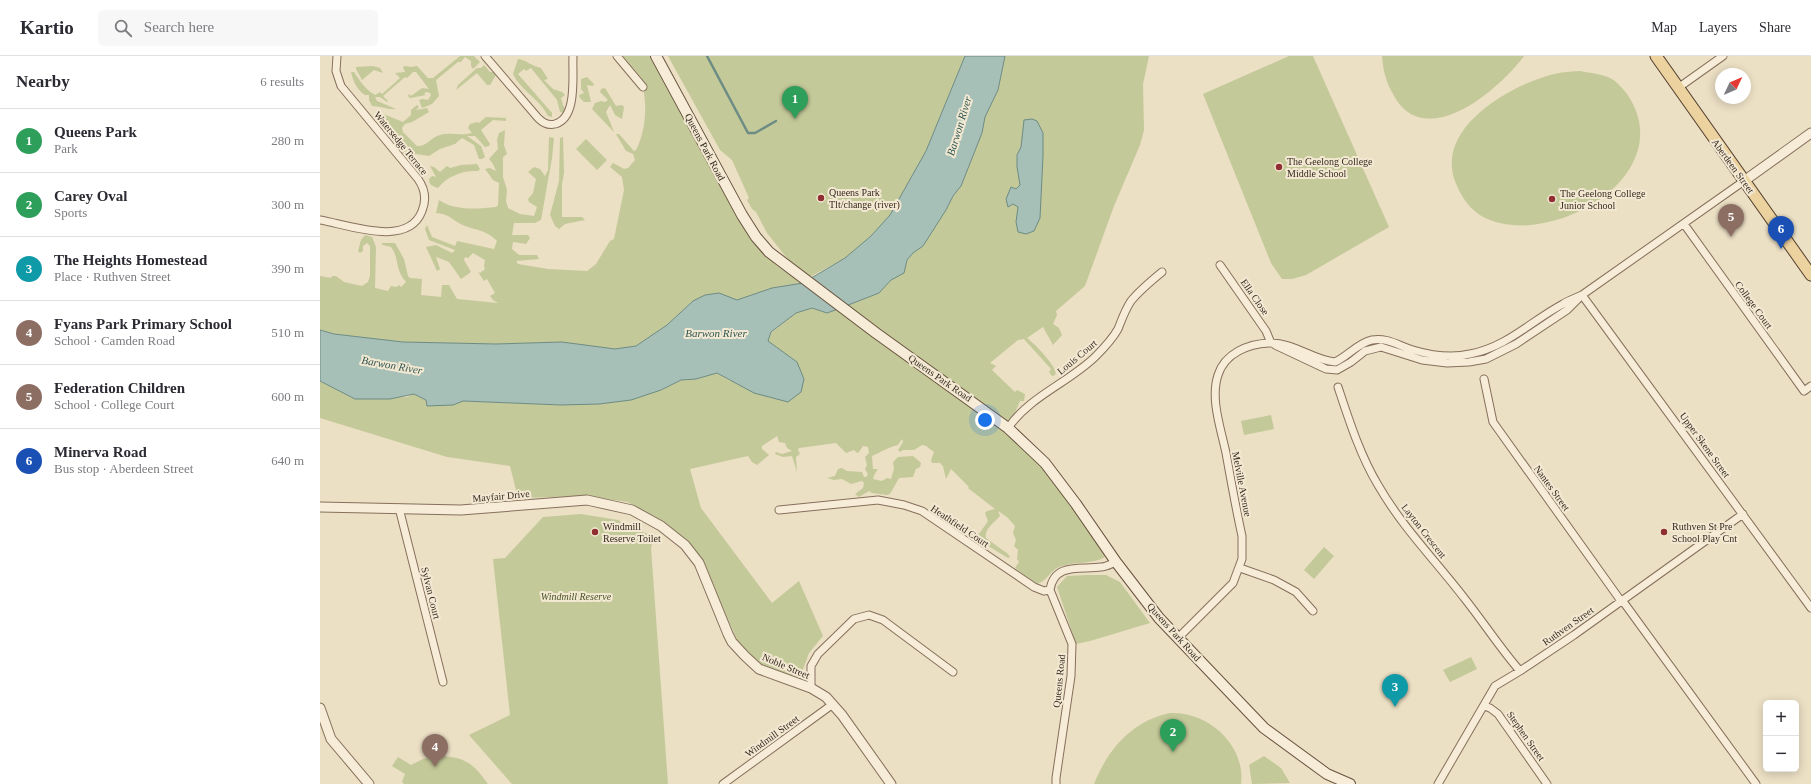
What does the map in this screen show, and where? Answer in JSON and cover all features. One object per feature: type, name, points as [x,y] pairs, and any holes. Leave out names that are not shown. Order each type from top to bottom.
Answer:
[{"type":"main road","name":"Queens Park Road","points":[[656,56],[749,226],[769,252],[876,333],[1008,428],[1045,463],[1116,562],[1159,618],[1264,728],[1327,774],[1350,784]]},
{"type":"main road","name":"Aberdeen Street","points":[[1656,56],[1811,275]]},
{"type":"street","name":"Watersedge Terrace","points":[[320,220],[382,232],[397,232],[408,227],[417,220],[425,202],[424,191],[418,179],[341,86],[336,71],[337,56]]},
{"type":"street","points":[[486,56],[538,118],[542,122],[553,125],[562,120],[569,111],[573,56]]},
{"type":"street","points":[[617,56],[643,87]]},
{"type":"street","points":[[1678,88],[1723,56]]},
{"type":"street","points":[[1271,343],[1315,365],[1326,369],[1337,370],[1365,351],[1373,348],[1388,348],[1408,356],[1434,362],[1469,362],[1516,344],[1567,310],[1582,295],[1811,133]]},
{"type":"street","name":"College Court","points":[[1684,224],[1804,391],[1811,386]]},
{"type":"street","name":"Ella Close","points":[[1220,265],[1266,331],[1271,343]]},
{"type":"street","name":"Louis Court","points":[[1008,428],[1021,411],[1031,402],[1067,379],[1094,358],[1110,341],[1131,301],[1145,286],[1162,272]]},
{"type":"street","name":"Upper Skene Street","points":[[1582,295],[1811,608]]},
{"type":"street","name":"Melville Avenue","points":[[1178,638],[1233,583],[1240,568],[1242,559],[1242,536],[1215,398],[1218,374],[1234,354],[1244,348],[1257,344],[1288,344],[1318,358],[1335,362],[1362,344],[1372,340],[1390,341],[1411,349],[1435,354],[1485,355]]},
{"type":"street","name":"Nantes Street","points":[[1484,379],[1493,422],[1756,784]]},
{"type":"street","name":"Layton Crescent","points":[[1338,387],[1357,441],[1378,485],[1409,532],[1453,583],[1475,611],[1502,651],[1520,671]]},
{"type":"street","name":"Mayfair Drive","points":[[320,507],[461,510],[587,500],[632,510],[661,526],[675,537]]},
{"type":"street","name":"Heathfield Court","points":[[779,510],[878,500],[904,505],[922,512],[1034,587],[1044,591],[1050,590]]},
{"type":"street","name":"Sylvan Court","points":[[399,508],[443,682]]},
{"type":"street","name":"Ruthven Street","points":[[1438,784],[1495,686],[1520,671],[1622,600],[1742,514]]},
{"type":"street","name":"Noble Street","points":[[675,537],[685,545],[699,563],[732,642],[759,668],[811,688],[826,697],[833,704],[891,784]]},
{"type":"street","points":[[1050,590],[1051,582],[1057,575],[1065,570],[1103,567],[1116,562]]},
{"type":"street","points":[[1240,568],[1274,580],[1296,592],[1313,610]]},
{"type":"street","name":"Queens Road","points":[[1050,590],[1072,644],[1072,676],[1056,784]]},
{"type":"street","points":[[811,688],[812,666],[818,654],[854,619],[869,615],[883,620],[953,672]]},
{"type":"street","name":"Windmill Street","points":[[722,784],[833,704]]},
{"type":"street","name":"Stephen Street","points":[[1484,706],[1490,708],[1498,714],[1547,784]]},
{"type":"street","points":[[320,708],[331,739],[370,784]]},
{"type":"green space","points":[[460,56],[474,56],[480,62],[473,69],[471,66],[471,61],[465,57],[461,62],[458,62],[436,80],[439,96],[432,104],[422,108],[419,100],[428,100],[431,95],[430,93],[426,92],[424,94],[426,95],[410,98],[408,96],[409,94],[411,96],[422,88],[429,89],[416,72],[413,72],[407,78],[405,77],[383,96],[388,101],[387,102],[380,97],[375,97],[377,101],[396,109],[393,109],[372,106],[369,100],[369,95],[365,95],[358,88],[354,82],[351,72],[354,72],[371,93],[375,95],[380,92],[382,94],[400,78],[395,73],[405,72],[403,67],[405,66],[417,66],[428,78],[433,78]]},
{"type":"green space","points":[[623,56],[651,56],[751,240],[777,266],[803,283],[772,288],[737,300],[719,294],[693,301],[667,325],[636,346],[615,349],[562,342],[496,344],[403,342],[334,334],[320,330],[320,276],[331,278],[332,276],[336,276],[344,282],[362,286],[368,282],[370,276],[370,246],[367,243],[363,246],[363,251],[360,253],[358,251],[361,240],[365,235],[372,237],[376,247],[375,288],[388,291],[391,286],[396,287],[399,285],[401,287],[406,282],[398,268],[394,251],[391,247],[381,243],[395,243],[404,259],[408,276],[410,278],[422,279],[421,295],[441,297],[442,285],[449,285],[457,299],[498,303],[490,296],[495,293],[487,279],[484,281],[478,272],[480,273],[485,269],[485,260],[473,253],[468,258],[465,257],[464,260],[471,272],[461,279],[449,262],[436,257],[440,269],[437,271],[426,247],[436,245],[452,253],[455,250],[429,240],[425,229],[427,225],[432,237],[455,246],[457,241],[494,249],[497,241],[490,235],[465,226],[444,214],[436,213],[439,200],[445,204],[459,208],[496,207],[498,205],[499,183],[493,180],[485,169],[490,168],[496,171],[489,159],[498,149],[497,140],[499,133],[505,130],[504,145],[507,154],[503,157],[503,177],[507,190],[506,201],[508,208],[520,214],[534,216],[537,207],[529,202],[528,199],[533,193],[536,179],[528,172],[534,167],[540,169],[545,176],[548,170],[549,137],[554,138],[541,220],[535,223],[514,223],[512,235],[528,235],[530,238],[526,244],[513,242],[512,249],[519,255],[537,255],[539,259],[516,261],[518,264],[548,269],[587,271],[596,264],[610,241],[614,239],[624,190],[622,177],[610,167],[613,163],[624,169],[628,168],[635,160],[633,154],[626,151],[616,134],[619,134],[634,151],[636,150],[642,133],[644,121],[644,81]]},
{"type":"green space","points":[[668,56],[965,56],[926,151],[890,215],[871,236],[845,258],[808,278],[786,257],[767,233],[756,212],[752,209],[747,200],[749,198],[732,160],[720,150]]},
{"type":"green space","points":[[1005,56],[1149,56],[1143,84],[1144,130],[1140,145],[1114,206],[1085,286],[1056,311],[1057,315],[1053,324],[1059,328],[1062,335],[1053,345],[1043,327],[1027,338],[1051,363],[1056,372],[1055,375],[1052,376],[1049,372],[1051,369],[1024,339],[1018,340],[990,363],[996,366],[992,370],[1015,392],[1017,390],[1025,394],[1024,401],[1020,401],[1010,425],[1076,504],[1105,557],[1094,561],[1059,567],[1043,581],[1037,584],[1015,568],[1019,562],[1017,559],[1018,550],[1014,546],[1016,540],[1013,533],[1015,526],[1007,517],[998,511],[1000,516],[986,532],[986,538],[1008,554],[1010,557],[1008,558],[980,541],[973,541],[966,532],[965,528],[968,527],[979,534],[988,521],[985,513],[995,509],[968,488],[969,487],[951,469],[946,479],[943,466],[940,463],[932,463],[931,460],[934,452],[926,446],[922,445],[914,450],[903,450],[900,452],[898,450],[903,442],[902,439],[898,445],[872,456],[873,469],[878,469],[873,479],[882,481],[887,478],[891,479],[894,469],[893,462],[898,457],[913,456],[921,463],[920,467],[916,469],[913,477],[899,478],[890,494],[887,495],[872,493],[869,491],[859,497],[855,494],[863,488],[864,483],[862,481],[851,484],[842,479],[834,480],[827,478],[835,476],[838,469],[842,468],[847,471],[862,472],[864,477],[866,477],[868,474],[865,469],[867,465],[865,457],[869,453],[868,447],[863,446],[857,453],[854,450],[846,453],[836,443],[799,448],[798,450],[800,454],[796,457],[797,472],[792,456],[783,457],[775,454],[776,452],[782,454],[792,451],[787,448],[785,443],[779,442],[777,436],[762,446],[762,449],[769,455],[757,465],[752,462],[748,456],[690,469],[701,508],[772,603],[799,581],[823,636],[809,653],[800,678],[762,665],[739,644],[717,595],[681,536],[628,502],[583,496],[521,498],[517,494],[510,466],[447,457],[320,418],[320,381],[355,399],[407,397],[414,394],[426,400],[453,405],[463,401],[561,405],[661,390],[681,380],[696,379],[717,373],[730,381],[797,362],[767,341],[772,332],[796,313],[812,308],[827,313],[879,293],[891,280],[904,273],[907,260],[913,253],[923,246],[946,210],[953,196],[961,186],[982,133],[985,117],[998,90]]},
{"type":"green space","points":[[1289,56],[1313,56],[1389,227],[1306,275],[1292,279],[1282,279],[1271,263],[1203,94]]},
{"type":"green space","points":[[1382,56],[1524,56],[1497,85],[1480,99],[1461,110],[1441,117],[1423,118],[1407,111],[1393,94],[1385,76]]},
{"type":"green space","points":[[518,59],[541,68],[548,79],[544,80],[553,89],[562,92],[565,95],[561,98],[566,110],[564,113],[560,112],[557,100],[531,68],[526,71],[524,69],[518,74],[552,113],[552,117],[548,116],[545,110],[516,80],[513,74]]},
{"type":"green space","points":[[484,65],[490,72],[493,72],[496,75],[490,85],[487,85],[477,73],[456,90],[458,85],[477,68],[481,68]]},
{"type":"green space","points":[[373,66],[380,68],[383,73],[374,70],[362,80],[356,67]]},
{"type":"green space","points":[[1580,71],[1601,75],[1612,79],[1627,94],[1636,112],[1640,130],[1638,149],[1630,168],[1619,183],[1604,196],[1587,207],[1568,216],[1548,222],[1527,225],[1508,225],[1490,220],[1474,211],[1466,202],[1457,186],[1452,165],[1455,146],[1465,128],[1481,112],[1499,98],[1520,86],[1540,78],[1559,73]]},
{"type":"green space","points":[[587,77],[594,84],[593,86],[587,85],[591,102],[584,102],[579,95],[584,93],[581,89],[581,79]]},
{"type":"green space","points":[[605,88],[616,106],[622,105],[624,107],[622,119],[615,115],[610,105],[606,112],[614,132],[592,109],[595,103],[601,101],[605,102],[608,100],[600,92],[601,89]]},
{"type":"green space","points":[[417,105],[419,107],[416,110],[427,108],[429,112],[412,122],[405,124],[402,128],[403,132],[417,146],[424,145],[440,135],[472,133],[468,128],[470,124],[477,122],[479,123],[486,117],[506,118],[506,121],[493,120],[481,130],[490,144],[489,146],[485,147],[475,136],[467,136],[481,146],[485,157],[482,159],[479,159],[474,145],[462,138],[455,144],[440,149],[429,156],[416,154],[410,157],[405,156],[387,134],[385,129],[387,125],[376,111],[403,122],[411,115],[411,110]]},
{"type":"green space","points":[[563,137],[564,173],[562,184],[562,217],[582,217],[585,220],[565,224],[559,229],[555,226],[550,215],[559,181],[560,138]]},
{"type":"green space","points":[[586,139],[607,160],[597,170],[576,149]]},
{"type":"green space","points":[[477,164],[480,169],[478,171],[461,173],[451,177],[438,188],[430,184],[429,179],[432,176],[436,177],[430,166],[434,167],[440,172],[447,166],[450,168],[461,165]]},
{"type":"green space","points":[[1271,415],[1274,429],[1244,435],[1241,421]]},
{"type":"green space","name":"Windmill Reserve","points":[[581,514],[618,520],[654,537],[651,548],[668,784],[512,784],[469,735],[510,715],[493,559],[505,558],[543,517]]},
{"type":"green space","points":[[1324,547],[1334,556],[1314,579],[1304,570]]},
{"type":"green space","points":[[1106,575],[1120,582],[1150,623],[1076,644],[1057,587],[1067,576]]},
{"type":"green space","points":[[1471,657],[1477,669],[1450,682],[1443,670]]},
{"type":"green space","points":[[1170,713],[1184,714],[1198,718],[1210,724],[1222,733],[1231,744],[1237,756],[1241,770],[1241,784],[1094,784],[1106,759],[1123,738],[1144,723],[1156,717]]},
{"type":"green space","points":[[441,756],[463,760],[478,771],[488,784],[404,784],[402,782],[405,774],[392,766],[398,757],[411,765],[423,759]]},
{"type":"green space","points":[[1264,756],[1281,768],[1290,783],[1252,784],[1249,765]]},
{"type":"water","name":"Barwon River","points":[[965,56],[1005,56],[998,90],[985,117],[982,133],[961,186],[953,196],[946,210],[923,246],[913,253],[907,260],[904,273],[891,280],[879,293],[827,313],[812,308],[796,313],[771,332],[768,341],[797,362],[804,379],[801,392],[788,402],[754,393],[717,373],[696,379],[681,380],[661,390],[631,400],[599,404],[561,405],[463,401],[453,405],[427,406],[426,400],[414,394],[390,399],[355,399],[320,381],[320,330],[334,334],[403,342],[496,344],[562,342],[615,349],[636,346],[667,325],[693,301],[705,295],[719,293],[737,300],[772,288],[803,283],[845,258],[871,236],[890,215],[926,151]]},
{"type":"water","points":[[1032,119],[1037,121],[1043,133],[1040,218],[1034,231],[1026,234],[1018,232],[1016,222],[1018,207],[1013,204],[1008,207],[1006,199],[1011,187],[1016,189],[1020,185],[1017,155],[1021,147],[1024,120]]},
{"type":"waterway","points":[[707,56],[748,133],[755,133],[776,121]]},
{"type":"place","name":"Queens Park","points":[[795,119]]},
{"type":"place","name":"The Geelong College Middle School","points":[[1279,167]]},
{"type":"place","name":"Queens Park Tlt/change (river)","points":[[821,198]]},
{"type":"place","name":"The Geelong College Junior School","points":[[1552,199]]},
{"type":"place","name":"Federation Children","points":[[1731,237]]},
{"type":"place","name":"Minerva Road","points":[[1781,249]]},
{"type":"place","name":"Windmill Reserve Toilet","points":[[595,532]]},
{"type":"place","name":"Ruthven St Pre School Play Cnt","points":[[1664,532]]},
{"type":"place","name":"The Heights Homestead","points":[[1395,707]]},
{"type":"place","name":"Carey Oval","points":[[1173,752]]},
{"type":"place","name":"Fyans Park Primary School","points":[[435,767]]}]
